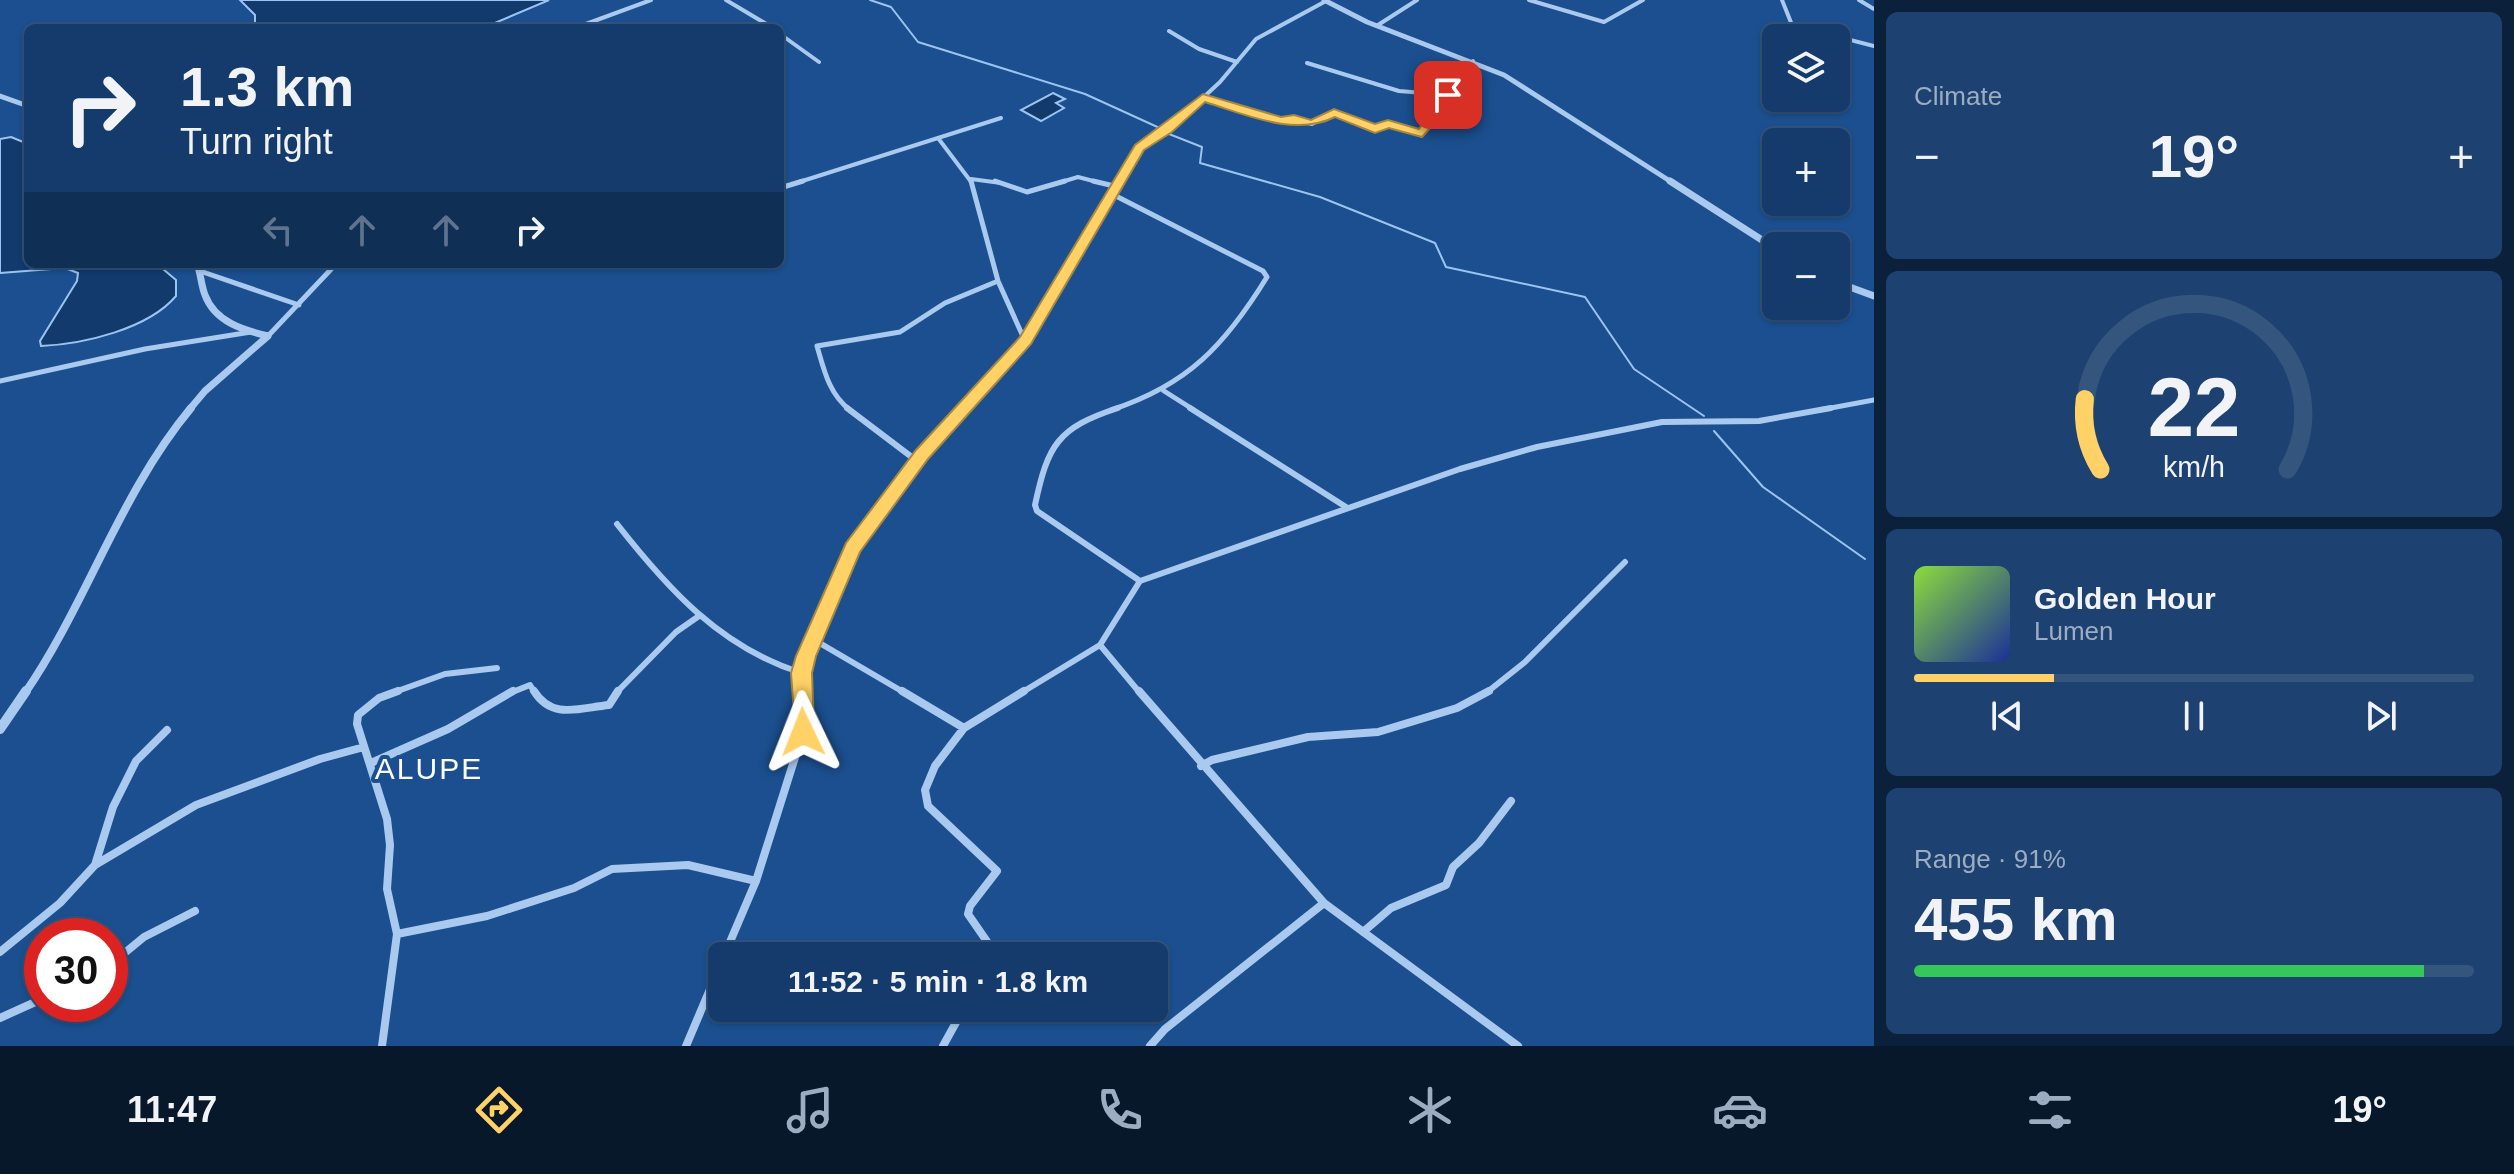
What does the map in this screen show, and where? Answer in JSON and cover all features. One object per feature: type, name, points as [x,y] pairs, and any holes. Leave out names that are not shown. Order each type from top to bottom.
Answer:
[{"type":"street","points":[[586,24],[651,0]]},
{"type":"street","points":[[726,0],[766,24]]},
{"type":"street","points":[[1378,25],[1417,0]]},
{"type":"street","points":[[1529,0],[1604,22],[1643,0]]},
{"type":"street","points":[[1782,0],[1792,25],[1874,46]]},
{"type":"street","points":[[1859,0],[1874,9]]},
{"type":"street","points":[[730,942],[756,881],[803,732],[802,673],[811,638],[852,549],[917,461],[1025,341],[1139,147],[1168,130],[1203,98],[1256,39],[1325,1],[1513,80],[1671,179],[1711,211],[1762,241]]},
{"type":"street","points":[[1169,31],[1199,49],[1237,62]]},
{"type":"street","points":[[784,39],[819,62]]},
{"type":"street","points":[[1307,63],[1399,91],[1448,95],[1461,85],[1464,69],[1473,61]]},
{"type":"street","points":[[1203,98],[1280,121],[1294,119],[1312,124],[1334,113],[1375,129],[1388,124],[1422,133],[1436,111],[1449,101],[1448,95]]},
{"type":"street","points":[[0,96],[24,105]]},
{"type":"street","points":[[784,187],[1001,118]]},
{"type":"street","points":[[938,138],[971,179],[998,281],[1025,341]]},
{"type":"street","points":[[971,179],[993,180],[1027,192],[1078,177],[1114,186]]},
{"type":"street","points":[[1110,193],[1263,271],[1267,277],[1213,355],[1164,391],[1065,433],[1048,454],[1035,505],[1041,516],[1140,581]]},
{"type":"street","points":[[199,268],[203,289],[215,312],[235,326],[268,336]]},
{"type":"street","points":[[202,268],[299,305]]},
{"type":"street","points":[[0,729],[53,652],[127,505],[179,422],[205,391],[268,336],[332,268]]},
{"type":"street","points":[[917,461],[841,403],[828,382],[817,346],[900,332],[945,303],[998,281]]},
{"type":"street","points":[[1850,287],[1874,296]]},
{"type":"street","points":[[0,381],[145,349],[251,332]]},
{"type":"street","points":[[1164,391],[1346,507]]},
{"type":"street","points":[[987,942],[968,914],[997,871],[924,799],[935,766],[964,728],[1100,645],[1140,581],[1460,469],[1585,437],[1662,422],[1782,418],[1874,400]]},
{"type":"street","points":[[617,524],[672,591],[699,616],[785,670],[802,673]]},
{"type":"street","points":[[1201,766],[1212,760],[1308,737],[1378,732],[1457,708],[1484,695],[1525,662],[1625,562]]},
{"type":"street","points":[[371,763],[448,729],[524,685],[530,685],[542,704],[553,710],[609,705],[613,696],[676,632],[699,616]]},
{"type":"street","points":[[811,638],[964,728]]},
{"type":"street","points":[[1100,645],[1201,766],[1324,903],[1518,1046]]},
{"type":"street","points":[[382,1046],[397,934],[387,889],[390,845],[387,819],[357,724],[358,715],[379,698],[445,674],[497,668]]},
{"type":"street","points":[[95,865],[105,827],[125,781],[136,761],[167,730]]},
{"type":"street","points":[[0,952],[60,903],[95,865],[196,805],[320,759],[364,747]]},
{"type":"street","points":[[1363,932],[1391,908],[1446,885],[1453,867],[1479,843],[1511,801]]},
{"type":"street","points":[[397,934],[434,931],[504,911],[534,898],[577,888],[609,869],[628,871],[641,865],[680,864],[756,881]]},
{"type":"street","points":[[1150,1046],[1165,1029],[1324,903]]},
{"type":"street","points":[[128,950],[144,937],[195,911]]},
{"type":"street","points":[[686,1046],[708,994]]},
{"type":"street","points":[[0,1018],[24,1007]]},
{"type":"street","points":[[943,1046],[956,1022]]},
{"type":"water","points":[[240,0],[549,0],[492,24],[255,24],[255,15]]},
{"type":"water","points":[[1053,93],[1065,99],[1056,103],[1064,108],[1041,121],[1021,110]]},
{"type":"water","points":[[11,137],[24,142],[24,268],[65,268],[0,273],[0,139]]},
{"type":"water","points":[[65,268],[162,268],[176,280],[176,296],[149,317],[114,333],[41,346],[40,341],[77,281],[78,273]]},
{"type":"waterway","points":[[870,0],[891,7],[918,42],[1085,94],[1164,130]]},
{"type":"waterway","points":[[1169,134],[1202,147],[1200,163],[1320,197],[1435,243],[1446,267],[1585,297],[1634,369],[1704,416]]},
{"type":"waterway","points":[[1714,431],[1763,487],[1865,559]]},
{"type":"district","name":"ALUPE","points":[[429,769]]},
{"type":"route","points":[[803,732],[802,673],[806,656],[811,638],[852,549],[922,455],[1025,341],[1139,147],[1168,130],[1203,98],[1280,121],[1294,119],[1312,124],[1334,113],[1375,129],[1388,124],[1424,133],[1436,111],[1449,101],[1448,95]]}]
